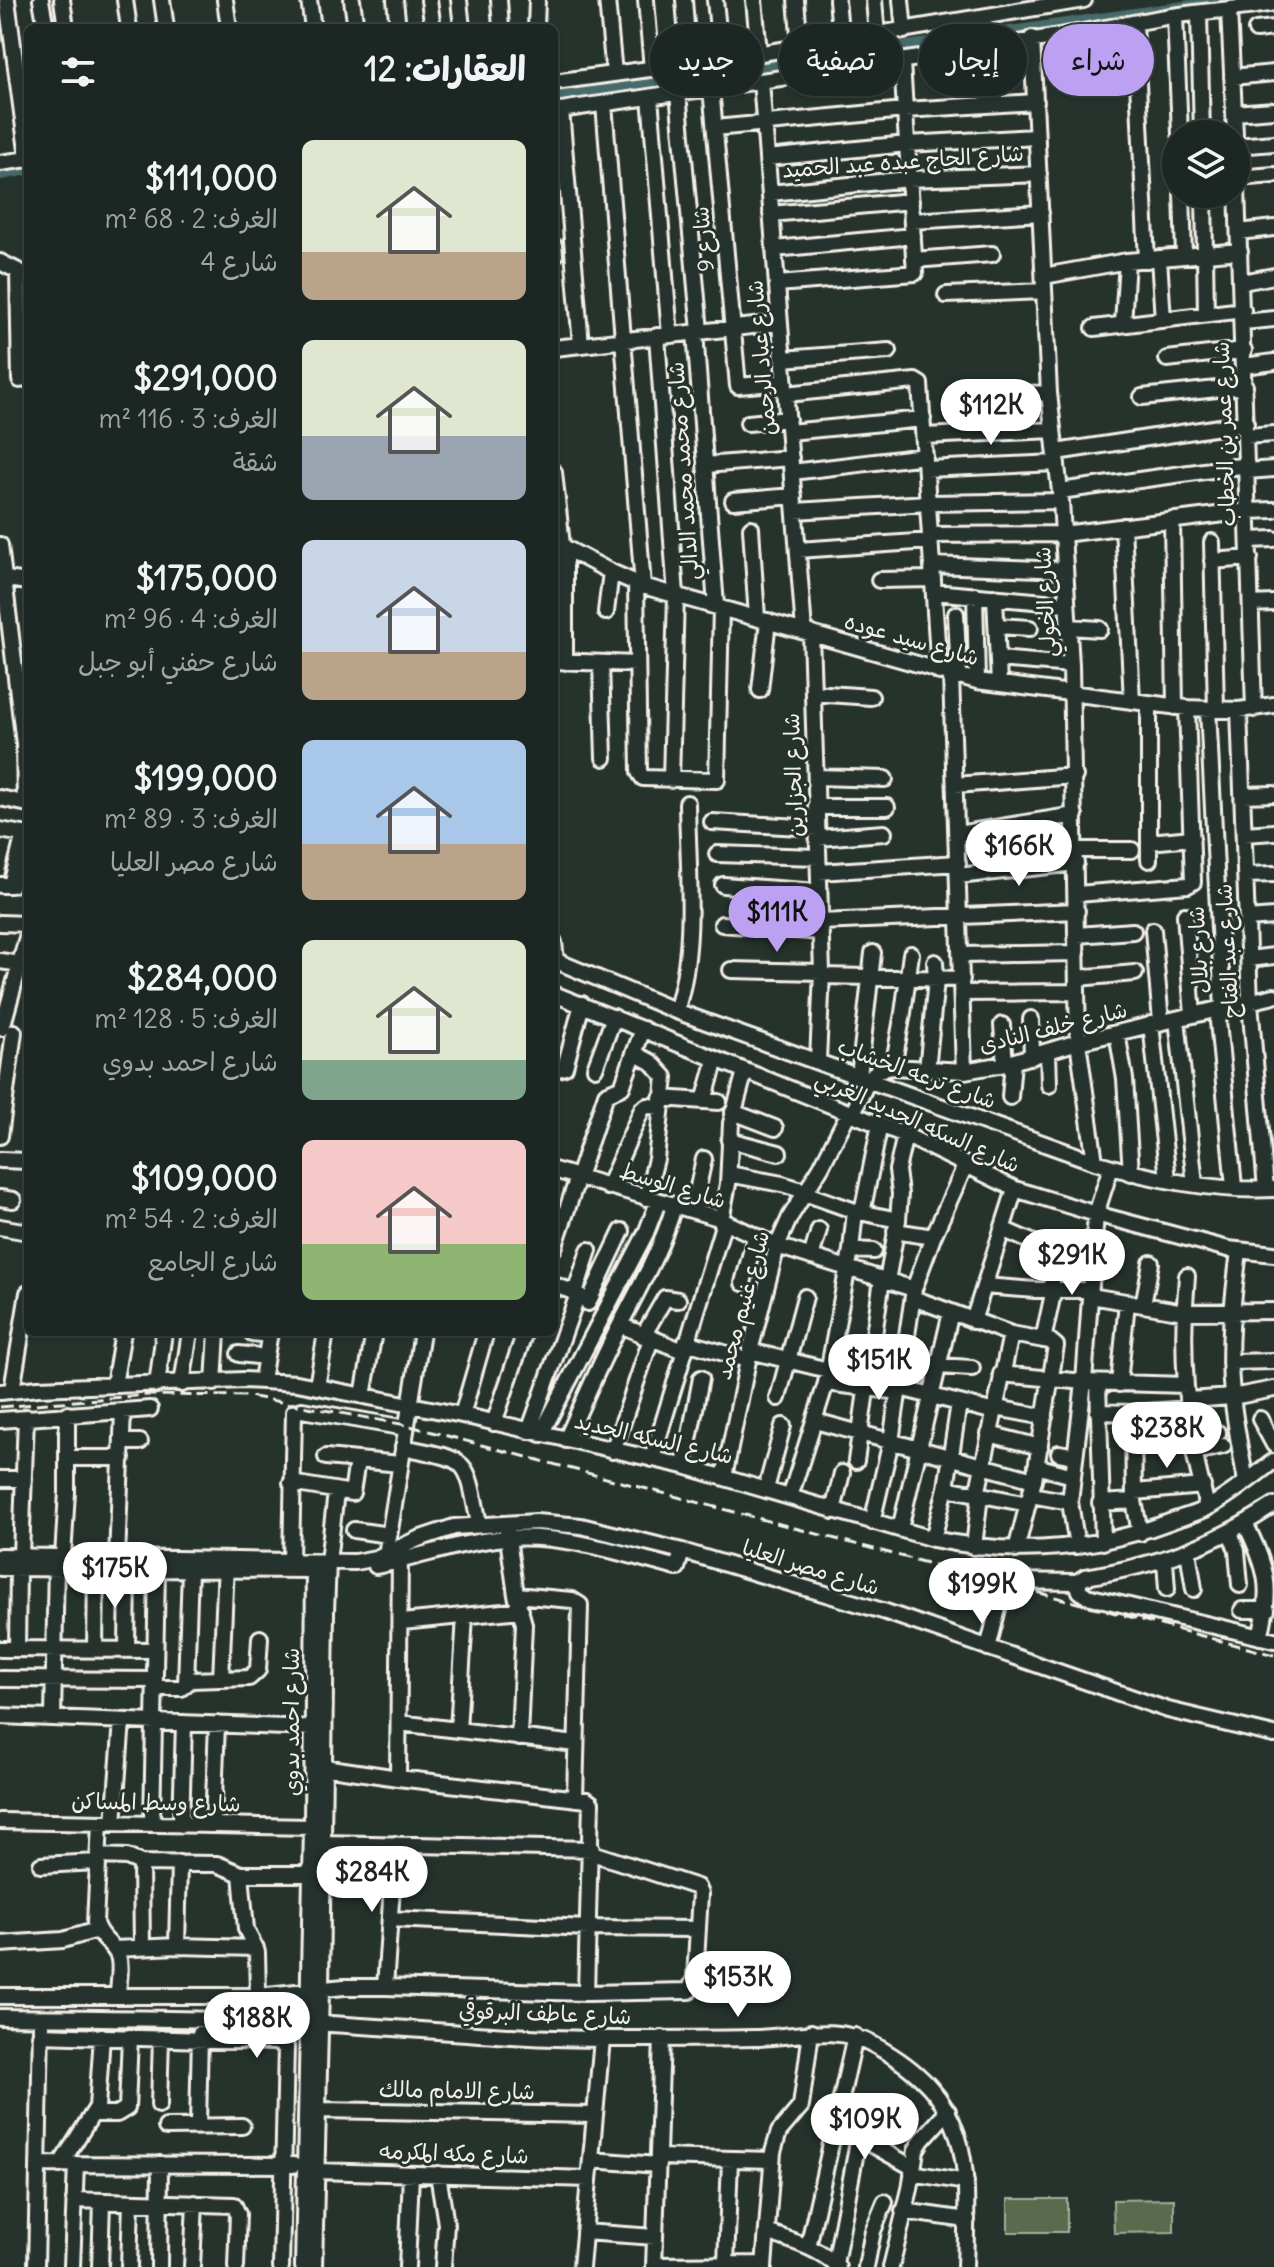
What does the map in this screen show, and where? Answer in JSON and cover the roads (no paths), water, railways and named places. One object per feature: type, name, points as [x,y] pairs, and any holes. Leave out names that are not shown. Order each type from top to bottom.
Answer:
[{"type":"street","points":[[7,0],[24,129]]},
{"type":"street","points":[[41,0],[45,24]]},
{"type":"street","points":[[62,0],[65,24]]},
{"type":"street","points":[[125,0],[128,24]]},
{"type":"street","points":[[162,0],[165,24]]},
{"type":"street","points":[[225,0],[228,24]]},
{"type":"street","points":[[309,0],[312,24]]},
{"type":"street","points":[[352,0],[355,24]]},
{"type":"street","points":[[395,0],[398,24]]},
{"type":"street","points":[[429,0],[432,24]]},
{"type":"street","points":[[459,0],[462,24]]},
{"type":"street","points":[[499,0],[501,24]]},
{"type":"street","points":[[536,24],[537,0]]},
{"type":"street","points":[[607,0],[614,74]]},
{"type":"street","points":[[646,0],[650,46]]},
{"type":"street","points":[[684,0],[686,24]]},
{"type":"street","points":[[715,0],[717,24]]},
{"type":"street","points":[[754,0],[756,24]]},
{"type":"street","points":[[796,0],[798,24]]},
{"type":"street","points":[[837,0],[839,24]]},
{"type":"street","points":[[874,0],[876,24]]},
{"type":"street","points":[[901,0],[904,31],[1035,4],[1084,0]]},
{"type":"street","points":[[1135,24],[1274,3]]},
{"type":"street","points":[[1229,10],[1234,120]]},
{"type":"street","points":[[1199,14],[1202,120]]},
{"type":"street","points":[[1175,16],[1179,120]]},
{"type":"street","points":[[1256,30],[1274,28]]},
{"type":"street","points":[[903,62],[1043,37]]},
{"type":"street","name":"شارع الخولي","points":[[1032,38],[1049,393],[1060,496],[1071,665],[1078,1042],[1095,1162]]},
{"type":"street","points":[[558,81],[650,69]]},
{"type":"street","points":[[1232,77],[1274,73]]},
{"type":"street","points":[[777,284],[914,274],[903,78]]},
{"type":"street","points":[[558,111],[657,96]]},
{"type":"street","name":"شارع محمد محمد الدالي","points":[[671,780],[713,781],[717,778],[718,607],[678,96]]},
{"type":"street","name":"شارع 9","points":[[712,96],[738,386],[785,388]]},
{"type":"street","name":"شارع عباد الرحمن","points":[[762,96],[807,632]]},
{"type":"street","points":[[1141,96],[1153,259],[1163,320]]},
{"type":"street","points":[[604,104],[640,585],[637,664],[639,775],[671,780],[676,595],[650,97]]},
{"type":"street","points":[[715,128],[905,110],[1036,102]]},
{"type":"street","points":[[1234,113],[1274,110]]},
{"type":"street","points":[[558,134],[561,203],[581,345]]},
{"type":"street","points":[[767,158],[907,144],[1037,137]]},
{"type":"street","points":[[1250,145],[1274,143]]},
{"type":"street","points":[[0,163],[24,160]]},
{"type":"street","name":"شارع الحاج عبده عبد الحميد","points":[[770,193],[909,179],[1039,174]]},
{"type":"street","points":[[1250,177],[1274,175]]},
{"type":"street","points":[[771,214],[911,201]]},
{"type":"street","points":[[1182,208],[1184,256]]},
{"type":"street","points":[[1204,208],[1206,314]]},
{"type":"street","name":"شارع عمر بن الخطاب","points":[[1238,208],[1251,604],[1247,709]]},
{"type":"street","points":[[774,249],[1041,213]]},
{"type":"street","points":[[1239,232],[1274,228]]},
{"type":"street","points":[[1044,276],[1127,261],[1240,251]]},
{"type":"street","points":[[914,260],[992,254]]},
{"type":"street","points":[[1123,324],[1127,261]]},
{"type":"street","points":[[0,262],[23,274],[20,380]]},
{"type":"street","points":[[1242,282],[1274,276]]},
{"type":"street","points":[[946,295],[1044,291]]},
{"type":"street","points":[[1094,328],[1206,314],[1274,319]]},
{"type":"street","points":[[558,348],[780,323]]},
{"type":"street","points":[[1167,359],[1244,350]]},
{"type":"street","points":[[783,359],[889,351]]},
{"type":"street","points":[[1244,366],[1274,362]]},
{"type":"street","points":[[785,388],[915,381],[921,386],[933,578],[950,675],[964,1071]]},
{"type":"street","points":[[1142,397],[1245,386]]},
{"type":"street","points":[[998,395],[1049,393]]},
{"type":"street","points":[[748,423],[788,426],[923,419]]},
{"type":"street","points":[[924,436],[1053,430]]},
{"type":"street","points":[[705,465],[926,463],[1056,458],[1246,430],[1274,434]]},
{"type":"street","points":[[733,501],[928,503],[1060,496],[1247,468],[1274,469]]},
{"type":"street","points":[[798,550],[931,538],[1063,534],[1274,510]]},
{"type":"street","points":[[1077,894],[1190,885],[1194,881],[1172,520]]},
{"type":"street","points":[[558,521],[559,661],[637,664]]},
{"type":"street","points":[[1123,526],[1132,701]]},
{"type":"street","points":[[751,528],[762,620],[760,690]]},
{"type":"street","points":[[1249,540],[1274,539]]},
{"type":"street","name":"شارع بلال","points":[[1212,542],[1212,709],[1223,1009],[1218,1021],[1234,1187]]},
{"type":"street","name":"شارع سيد عوده","points":[[560,545],[640,585],[950,675],[1181,707],[1247,709],[1274,705]]},
{"type":"street","points":[[0,548],[6,579],[4,606],[20,640],[14,662],[24,702]]},
{"type":"street","points":[[1212,561],[1250,558]]},
{"type":"street","points":[[879,580],[1065,570]]},
{"type":"street","points":[[606,612],[611,572]]},
{"type":"street","points":[[933,578],[975,595],[1067,604]]},
{"type":"street","points":[[6,579],[24,581]]},
{"type":"street","points":[[975,595],[977,681]]},
{"type":"street","points":[[995,597],[999,684]]},
{"type":"street","points":[[1251,604],[1274,603]]},
{"type":"street","points":[[950,675],[956,614]]},
{"type":"street","points":[[997,626],[1030,628]]},
{"type":"street","points":[[1069,627],[1100,629]]},
{"type":"street","name":"شارع الجزارين","points":[[807,632],[813,693],[821,927],[818,1060]]},
{"type":"street","points":[[998,659],[1071,665]]},
{"type":"street","points":[[601,663],[604,758]]},
{"type":"street","points":[[813,693],[871,697]]},
{"type":"street","points":[[1149,704],[1149,860]]},
{"type":"street","name":"شارع عبد الفتاح","points":[[1247,709],[1242,795],[1250,1003],[1270,1189]]},
{"type":"street","points":[[955,785],[1075,776]]},
{"type":"street","points":[[816,777],[885,779]]},
{"type":"street","points":[[1242,795],[1274,794]]},
{"type":"street","points":[[0,798],[24,804]]},
{"type":"street","points":[[676,1011],[685,982],[688,952],[687,803]]},
{"type":"street","points":[[816,807],[887,807]]},
{"type":"street","points":[[957,834],[1075,815]]},
{"type":"street","points":[[712,822],[818,833],[884,833]]},
{"type":"street","points":[[0,830],[24,835]]},
{"type":"street","points":[[1244,834],[1274,832]]},
{"type":"street","points":[[1149,842],[1192,838]]},
{"type":"street","points":[[0,885],[11,885],[24,842]]},
{"type":"street","points":[[717,854],[819,865],[958,869],[1132,850]]},
{"type":"street","points":[[1246,875],[1274,874]]},
{"type":"street","points":[[723,885],[819,892]]},
{"type":"street","points":[[722,924],[821,927],[960,914],[1077,911]]},
{"type":"street","points":[[1185,915],[1193,1015]]},
{"type":"street","points":[[1247,919],[1274,917]]},
{"type":"street","points":[[0,923],[24,924]]},
{"type":"street","points":[[1153,930],[1156,1023],[1168,1179]]},
{"type":"street","points":[[1077,935],[1133,931]]},
{"type":"street","points":[[0,1136],[6,1051],[22,982],[24,951]]},
{"type":"street","name":"شارع غنيم محمد","points":[[724,1477],[749,1356],[777,1246],[851,1112],[863,1078],[873,953]]},
{"type":"street","points":[[961,955],[1077,953]]},
{"type":"street","points":[[863,1078],[893,1067],[911,954]]},
{"type":"street","points":[[1249,959],[1274,956]]},
{"type":"street","points":[[0,961],[21,964]]},
{"type":"street","name":"شارع ترعه الخشاب","points":[[558,961],[676,1011],[1095,1162],[1131,1173],[1195,1184],[1270,1189]]},
{"type":"street","points":[[927,1070],[935,962]]},
{"type":"street","points":[[731,970],[936,980],[962,986],[1077,985],[1135,973]]},
{"type":"street","name":"شارع السكه الحديد الغربي","points":[[558,995],[880,1124],[1015,1189],[1096,1214],[1239,1251],[1274,1254]]},
{"type":"street","name":"شارع خلف النادى","points":[[893,1067],[964,1071],[1009,1063],[1078,1042],[1273,997]]},
{"type":"street","points":[[558,1068],[565,1067],[582,1004]]},
{"type":"street","points":[[595,1068],[614,1017]]},
{"type":"street","points":[[1031,1019],[1032,1057]]},
{"type":"street","points":[[1177,1019],[1195,1184]]},
{"type":"street","points":[[1002,1025],[1009,1063],[1010,1097]]},
{"type":"street","points":[[558,1236],[606,1094],[622,1087],[643,1029]]},
{"type":"street","points":[[1117,1033],[1125,1079],[1131,1173]]},
{"type":"street","points":[[1048,1052],[1049,1085]]},
{"type":"street","points":[[535,1432],[646,1233],[652,1200],[663,1073],[634,1053]]},
{"type":"street","points":[[608,1187],[642,1109],[661,1102],[711,1102],[716,1059]]},
{"type":"street","points":[[652,1459],[722,1221],[733,1112],[745,1071]]},
{"type":"street","points":[[733,1112],[775,1128]]},
{"type":"street","points":[[790,1497],[827,1376],[858,1212],[880,1124]]},
{"type":"street","points":[[856,1461],[884,1280],[897,1226],[900,1194],[897,1170],[905,1135]]},
{"type":"street","points":[[729,1140],[779,1153]]},
{"type":"street","points":[[693,1210],[704,1159]]},
{"type":"street","points":[[0,1160],[24,1161]]},
{"type":"street","points":[[872,1522],[891,1441],[914,1294],[933,1237],[965,1166]]},
{"type":"street","points":[[1077,1546],[1070,1500],[1075,1456],[1091,1382],[1091,1293],[1096,1214],[1111,1167]]},
{"type":"street","name":"شارع الوسط","points":[[558,1171],[693,1210],[777,1246],[884,1280],[973,1321],[1050,1343]]},
{"type":"street","points":[[729,1174],[782,1184],[933,1237]]},
{"type":"street","points":[[973,1321],[1015,1189]]},
{"type":"street","points":[[566,1440],[635,1300],[666,1232],[674,1206]]},
{"type":"street","points":[[0,1227],[24,1231]]},
{"type":"street","points":[[811,1257],[819,1230]]},
{"type":"street","points":[[581,1297],[622,1231]]},
{"type":"street","points":[[743,1283],[755,1237]]},
{"type":"street","points":[[1000,1239],[1034,1243],[1036,1255],[1052,1267],[1052,1379],[1032,1486],[1016,1550]]},
{"type":"street","points":[[535,1432],[581,1297],[589,1250]]},
{"type":"street","points":[[851,1250],[874,1251]]},
{"type":"street","points":[[1239,1251],[1231,1311],[1230,1362],[1232,1397],[1246,1482]]},
{"type":"street","points":[[1143,1305],[1151,1263]]},
{"type":"street","points":[[1187,1276],[1184,1312],[1188,1398],[1193,1445],[1207,1508]]},
{"type":"street","points":[[984,1286],[1091,1293],[1184,1312],[1274,1311]]},
{"type":"street","points":[[558,1287],[581,1297],[647,1338],[684,1347],[788,1360],[868,1388],[900,1390],[1045,1417]]},
{"type":"street","points":[[778,1398],[805,1297]]},
{"type":"street","points":[[613,1451],[657,1312],[665,1298],[678,1300]]},
{"type":"street","points":[[635,1300],[657,1312]]},
{"type":"street","points":[[1119,1384],[1127,1302]]},
{"type":"street","points":[[6,1391],[24,1311]]},
{"type":"street","points":[[900,1529],[951,1312]]},
{"type":"street","points":[[974,1547],[983,1465],[1011,1334]]},
{"type":"street","points":[[114,1385],[122,1336]]},
{"type":"street","points":[[157,1385],[163,1336]]},
{"type":"street","points":[[182,1384],[189,1336]]},
{"type":"street","points":[[214,1383],[217,1336]]},
{"type":"street","points":[[262,1380],[270,1336]]},
{"type":"street","points":[[317,1387],[325,1336]]},
{"type":"street","points":[[363,1396],[373,1336]]},
{"type":"street","points":[[398,1778],[402,1622],[396,1555],[389,1535],[421,1336]]},
{"type":"street","points":[[462,1415],[485,1336]]},
{"type":"street","points":[[494,1423],[524,1336]]},
{"type":"street","points":[[239,1354],[266,1357]]},
{"type":"street","points":[[1230,1362],[1274,1361]]},
{"type":"street","points":[[938,1366],[972,1368]]},
{"type":"street","points":[[1001,1374],[1119,1384],[1188,1398],[1232,1397],[1274,1389]]},
{"type":"street","points":[[684,1466],[701,1378]]},
{"type":"street","name":"شارع السكه الحديد","points":[[6,1391],[262,1380],[317,1387],[462,1415],[684,1466],[933,1539],[974,1547],[1016,1550],[1077,1546],[1140,1533],[1207,1508],[1274,1461]]},
{"type":"street","points":[[1091,1382],[1098,1412],[1103,1542]]},
{"type":"street","points":[[1098,1412],[1133,1413],[1188,1398]]},
{"type":"street","points":[[933,1539],[946,1488],[959,1403]]},
{"type":"street","points":[[0,1420],[150,1409]]},
{"type":"street","points":[[291,1561],[293,1416],[298,1410],[406,1428]]},
{"type":"street","points":[[117,1558],[128,1498],[122,1458],[123,1411]]},
{"type":"street","points":[[1133,1413],[1134,1496],[1140,1533]]},
{"type":"street","points":[[53,1718],[58,1561],[68,1458],[67,1414]]},
{"type":"street","points":[[17,1649],[26,1417]]},
{"type":"street","points":[[1260,1419],[1274,1445]]},
{"type":"street","points":[[815,1421],[983,1465],[1070,1500],[1100,1501],[1203,1486]]},
{"type":"street","points":[[766,1489],[783,1426]]},
{"type":"street","points":[[989,1434],[1040,1447]]},
{"type":"street","points":[[1193,1445],[1221,1439]]},
{"type":"street","points":[[122,1442],[140,1442]]},
{"type":"street","points":[[403,1447],[450,1457],[464,1467],[470,1479],[479,1524]]},
{"type":"street","points":[[1059,1453],[1075,1456]]},
{"type":"street","points":[[326,1457],[400,1464]]},
{"type":"street","points":[[68,1458],[122,1458]]},
{"type":"street","points":[[291,1483],[336,1492],[353,1492],[357,1461]]},
{"type":"street","points":[[833,1511],[842,1473]]},
{"type":"street","points":[[946,1488],[978,1495],[1073,1476]]},
{"type":"street","points":[[0,1479],[23,1479]]},
{"type":"street","points":[[321,1566],[336,1492]]},
{"type":"street","points":[[988,1648],[1004,1582],[1077,1582],[1085,1577],[1165,1561],[1230,1532],[1271,1507],[1274,1524]]},
{"type":"street","name":"شارع مصر العليا","points":[[396,1555],[453,1546],[536,1522],[581,1526],[682,1551],[886,1612],[1168,1710],[1274,1735]]},
{"type":"street","points":[[1077,1582],[1080,1591],[1087,1596],[1267,1638],[1270,1574],[1245,1523]]},
{"type":"street","name":"شارع مصر العليا","points":[[321,1566],[359,1569],[396,1555],[437,1532],[479,1524],[576,1542],[677,1568],[682,1551]]},
{"type":"street","points":[[354,1530],[389,1535]]},
{"type":"street","points":[[507,1530],[525,1641],[519,1738]]},
{"type":"street","points":[[1230,1532],[1237,1551],[1240,1585]]},
{"type":"street","points":[[1188,1551],[1194,1589]]},
{"type":"street","points":[[0,1556],[19,1562]]},
{"type":"street","points":[[0,1568],[19,1562],[117,1558],[226,1565],[321,1566]]},
{"type":"street","points":[[58,1561],[96,1569],[190,1570],[291,1561],[321,1566]]},
{"type":"street","points":[[1165,1561],[1167,1589]]},
{"type":"street","points":[[221,1679],[226,1565]]},
{"type":"street","name":"شارع احمد بدوي","points":[[303,2267],[311,2168],[315,2023],[311,1874],[312,1827],[319,1766],[312,1728],[321,1566]]},
{"type":"street","name":"شارع احمد بدوي","points":[[315,1990],[324,1843],[319,1766],[321,1566]]},
{"type":"street","points":[[95,1650],[96,1569]]},
{"type":"street","points":[[127,1650],[128,1569]]},
{"type":"street","points":[[152,1824],[157,1570]]},
{"type":"street","points":[[186,1684],[190,1570]]},
{"type":"street","points":[[516,1595],[572,1600],[580,1605],[575,1799]]},
{"type":"street","points":[[402,1622],[521,1610]]},
{"type":"street","points":[[1242,1610],[1267,1610]]},
{"type":"street","points":[[458,1730],[465,1616]]},
{"type":"street","points":[[0,1679],[155,1684],[178,1689],[191,1680],[243,1679],[254,1675],[259,1665],[260,1638]]},
{"type":"street","points":[[0,1649],[155,1650]]},
{"type":"street","points":[[0,1716],[312,1728]]},
{"type":"street","points":[[118,1996],[119,1959],[97,1930],[94,1916],[98,1859],[107,1823],[122,1721]]},
{"type":"street","points":[[181,1825],[184,1723]]},
{"type":"street","points":[[399,1723],[576,1744]]},
{"type":"street","points":[[213,1825],[217,1724]]},
{"type":"street","points":[[319,1766],[587,1800],[593,1805],[586,1993]]},
{"type":"street","name":"شارع وسط المساكن","points":[[0,1821],[312,1827]]},
{"type":"street","points":[[0,1996],[258,1996],[385,1987],[586,1993],[689,1991],[695,1978],[700,1894],[693,1885],[592,1851],[324,1843]]},
{"type":"street","points":[[385,1987],[395,1844]]},
{"type":"street","points":[[41,1865],[127,1857],[141,1863],[217,1864],[241,1874],[311,1874]]},
{"type":"street","points":[[141,1863],[142,1947]]},
{"type":"street","points":[[177,1946],[179,1863]]},
{"type":"street","points":[[241,1874],[246,1929],[256,1948],[258,1996]]},
{"type":"street","points":[[391,1919],[588,1928],[698,1929]]},
{"type":"street","points":[[0,1944],[63,1940],[97,1930]]},
{"type":"street","points":[[114,1949],[177,1946],[256,1948]]},
{"type":"street","name":"شارع عاطف البرقوقي","points":[[0,2017],[315,2023],[602,2039],[761,2038],[811,2032],[855,2036],[906,2065],[948,2111],[963,2145],[967,2220],[965,2267]]},
{"type":"street","points":[[36,2267],[41,2017]]},
{"type":"street","points":[[198,2126],[201,2020]]},
{"type":"street","name":"شارع احمد بدوي","points":[[314,2267],[311,2168],[319,2110],[315,2023]]},
{"type":"street","points":[[662,2038],[654,2266],[764,2266],[772,2160],[779,2132],[801,2106],[811,2032]]},
{"type":"street","points":[[40,2035],[275,2042],[286,2047],[281,2267]]},
{"type":"street","points":[[60,2165],[94,2114],[99,2100],[102,2036]]},
{"type":"street","points":[[808,2247],[855,2036]]},
{"type":"street","points":[[94,2114],[117,2114],[127,2108],[130,2037]]},
{"type":"street","points":[[159,2105],[161,2038]]},
{"type":"street","points":[[581,2267],[602,2039]]},
{"type":"street","name":"شارع الامام مالك","points":[[319,2110],[595,2115]]},
{"type":"street","points":[[891,2267],[912,2170],[922,2140],[948,2111]]},
{"type":"street","points":[[835,2124],[912,2170],[966,2182]]},
{"type":"street","points":[[166,2127],[242,2126]]},
{"type":"street","points":[[767,2232],[808,2247],[831,2263],[859,2136]]},
{"type":"street","points":[[726,2264],[730,2159]]},
{"type":"street","points":[[591,2160],[772,2160]]},
{"type":"street","name":"شارع مكه المكرمه","points":[[38,2164],[284,2165],[411,2174],[589,2179]]},
{"type":"street","points":[[72,2267],[76,2164]]},
{"type":"street","points":[[159,2267],[160,2164]]},
{"type":"street","points":[[407,2267],[411,2174]]},
{"type":"street","points":[[438,2174],[446,2224],[443,2267]]},
{"type":"street","points":[[74,2200],[229,2204],[238,2209],[236,2267]]},
{"type":"street","points":[[100,2267],[102,2201]]},
{"type":"street","points":[[129,2267],[131,2202]]},
{"type":"street","points":[[866,2267],[873,2231],[885,2202]]},
{"type":"street","points":[[192,2267],[195,2203]]},
{"type":"street","points":[[903,2211],[967,2220]]},
{"type":"street","points":[[584,2232],[655,2237]]},
{"type":"waterway","points":[[558,96],[1225,0]]},
{"type":"waterway","points":[[0,175],[24,171]]},
{"type":"railway","points":[[0,1407],[147,1395],[248,1396],[406,1425],[1274,1655]]}]
